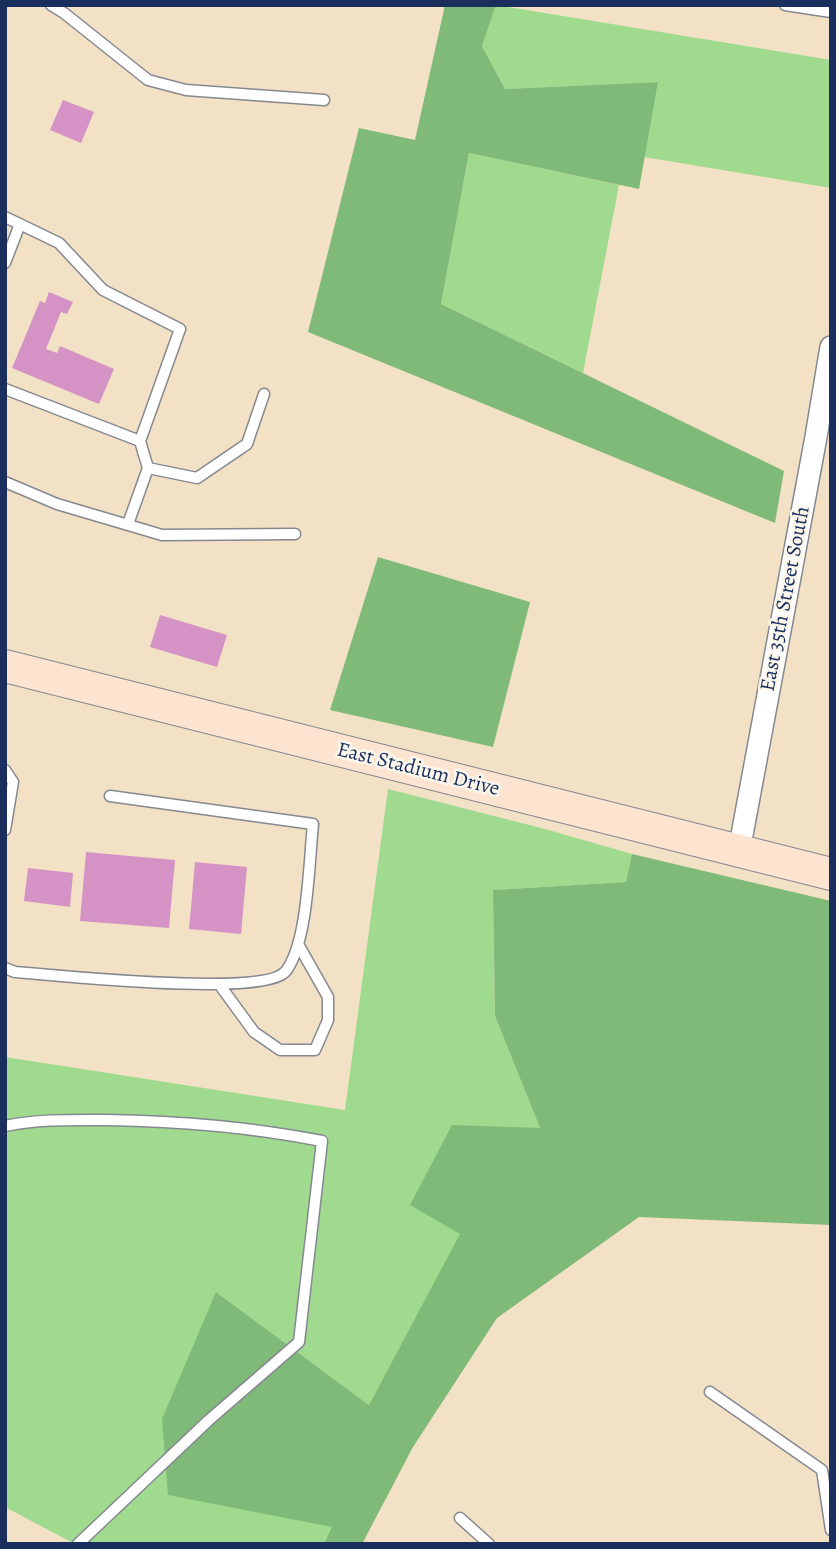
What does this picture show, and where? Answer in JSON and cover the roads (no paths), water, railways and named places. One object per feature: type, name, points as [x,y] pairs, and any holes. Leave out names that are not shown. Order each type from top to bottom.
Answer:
[{"type":"main road","name":"East Stadium Drive","points":[[5,666],[831,874]]},
{"type":"street","name":"East 35th Street South","points":[[739,851],[823,438],[831,347]]},
{"type":"lane","points":[[51,5],[148,80],[186,90],[324,100]]},
{"type":"lane","points":[[785,5],[831,12]]},
{"type":"lane","points":[[5,217],[59,243],[103,290],[180,329],[140,441],[148,468],[128,524]]},
{"type":"lane","points":[[5,263],[20,224]]},
{"type":"lane","points":[[5,389],[140,441]]},
{"type":"lane","points":[[148,468],[197,478],[247,444],[264,394]]},
{"type":"lane","points":[[5,482],[57,504],[162,535],[295,534]]},
{"type":"lane","points":[[5,770],[13,782],[5,830]]},
{"type":"lane","points":[[5,968],[15,972],[188,984],[259,982],[273,979],[285,972],[298,944],[303,918],[313,824],[110,796]]},
{"type":"lane","points":[[219,984],[254,1032],[280,1050],[315,1051],[328,1020],[328,997],[298,944]]},
{"type":"lane","points":[[5,1126],[34,1120],[163,1121],[265,1130],[322,1141],[299,1342],[209,1420],[78,1544]]},
{"type":"lane","points":[[710,1392],[822,1470],[831,1530]]},
{"type":"lane","points":[[460,1518],[489,1544]]}]
